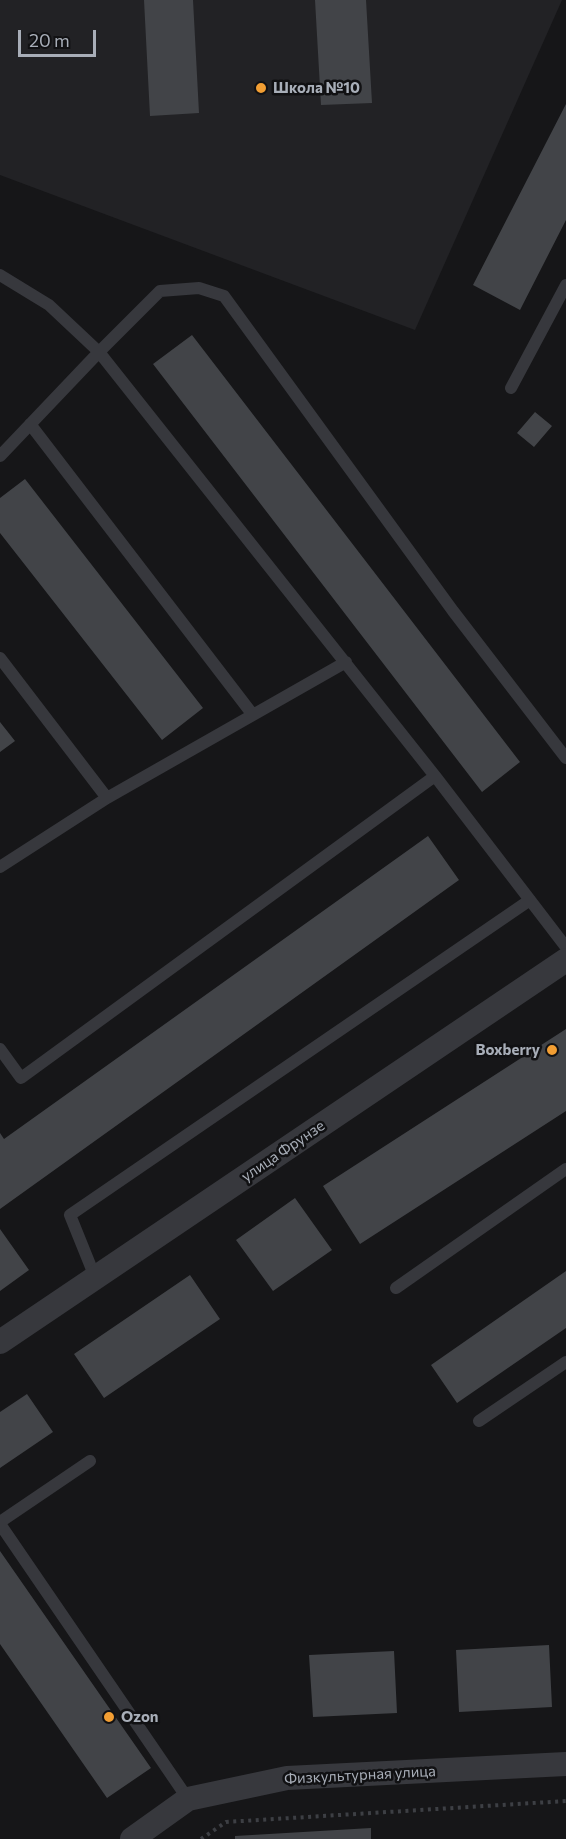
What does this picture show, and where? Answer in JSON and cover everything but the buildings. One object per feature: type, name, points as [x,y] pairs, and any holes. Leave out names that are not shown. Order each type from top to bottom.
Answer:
[{"type":"street","name":"улица Фрунзе","points":[[0,1342],[566,960]]},
{"type":"street","name":"Физкультурная улица","points":[[132,1839],[188,1799],[287,1778],[566,1764]]},
{"type":"lane","points":[[0,274],[49,304],[99,352],[435,776],[566,947]]},
{"type":"lane","points":[[511,388],[566,285]]},
{"type":"lane","points":[[0,456],[160,291],[199,288],[224,296],[453,611],[566,758]]},
{"type":"lane","points":[[30,424],[253,715]]},
{"type":"lane","points":[[0,658],[107,798]]},
{"type":"lane","points":[[0,867],[107,798],[346,663]]},
{"type":"lane","points":[[0,1049],[21,1078],[435,776]]},
{"type":"lane","points":[[95,1278],[70,1215],[530,900]]},
{"type":"lane","points":[[396,1288],[566,1169]]},
{"type":"lane","points":[[479,1421],[566,1362]]},
{"type":"lane","points":[[90,1461],[0,1523],[188,1799]]},
{"type":"path","points":[[201,1839],[226,1822],[566,1801]]},
{"type":"shaded area","name":"Школа №10","points":[[0,0],[562,0],[415,330],[0,175]]},
{"type":"place","name":"Школа №10","points":[[261,88]]},
{"type":"place","name":"Boxberry","points":[[552,1050]]},
{"type":"place","name":"Ozon","points":[[109,1717]]}]
